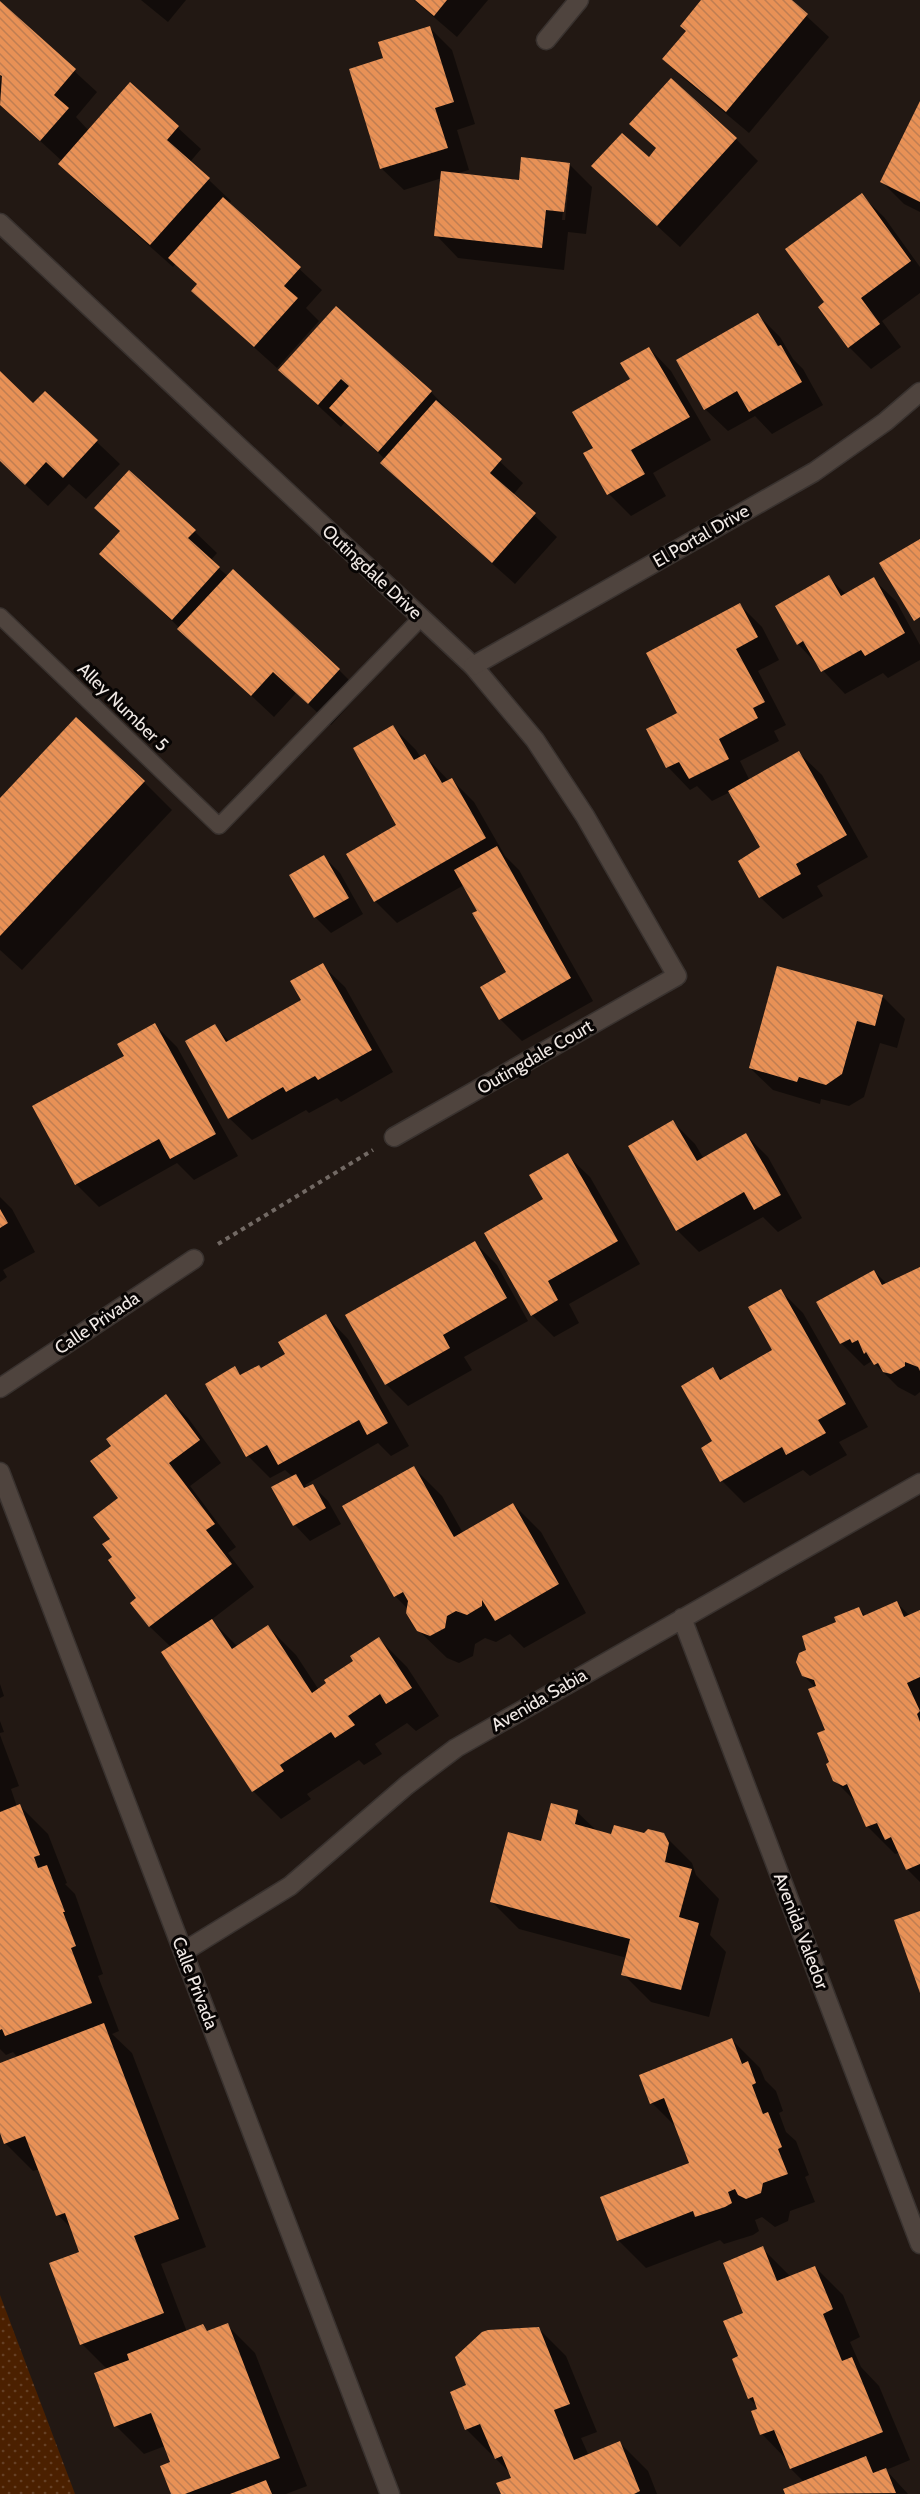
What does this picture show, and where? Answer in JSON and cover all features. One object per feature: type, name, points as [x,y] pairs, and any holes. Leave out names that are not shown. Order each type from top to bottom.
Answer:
[{"type":"street","points":[[546,40],[579,0]]},
{"type":"street","name":"Outingdale Drive","points":[[0,223],[473,666],[535,741],[579,806],[677,976]]},
{"type":"street","name":"El Portal Drive","points":[[473,666],[814,472],[885,422],[920,392]]},
{"type":"street","name":"Outingdale Court","points":[[394,1137],[677,976]]},
{"type":"street","name":"Calle Privada","points":[[0,1388],[194,1259]]},
{"type":"street","name":"Calle Privada","points":[[0,1472],[390,2494]]},
{"type":"street","name":"Avenida Sabia","points":[[183,1952],[290,1886],[407,1785],[456,1748],[920,1483]]},
{"type":"street","name":"Avenida Valedor","points":[[682,1618],[920,2244]]},
{"type":"lane","name":"Alley Number 5","points":[[0,616],[219,826],[421,618]]},
{"type":"path","points":[[194,1259],[394,1137]]},
{"type":"shaded area","points":[[0,2295],[75,2494],[0,2494]]},
{"type":"building","points":[[415,0],[447,0],[434,16]]},
{"type":"building","points":[[701,0],[792,0],[808,14],[726,112],[662,59],[686,31],[680,26]]},
{"type":"building","points":[[0,1],[76,69],[54,95],[69,108],[40,141],[0,105],[2,76],[0,75]]},
{"type":"building","points":[[430,26],[454,102],[435,108],[448,148],[380,169],[349,69],[383,58],[378,42]]},
{"type":"building","points":[[671,78],[737,138],[657,226],[591,166],[622,133],[649,157],[656,148],[629,124]]},
{"type":"building","points":[[130,82],[179,126],[167,140],[210,178],[150,245],[58,164]]},
{"type":"building","points":[[920,101],[920,202],[880,182]]},
{"type":"building","points":[[521,157],[570,163],[564,212],[546,210],[542,248],[434,236],[441,171],[519,180]]},
{"type":"building","points":[[862,193],[911,261],[861,298],[880,324],[848,348],[818,307],[824,302],[785,249]]},
{"type":"building","points":[[223,197],[301,267],[284,286],[298,298],[254,347],[191,291],[197,284],[168,258]]},
{"type":"building","points":[[336,306],[432,391],[378,452],[329,408],[349,386],[341,379],[318,405],[278,370]]},
{"type":"building","points":[[758,313],[778,346],[781,345],[802,382],[749,412],[737,391],[704,410],[676,360]]},
{"type":"building","points":[[649,347],[690,417],[631,450],[645,474],[607,495],[583,453],[593,448],[572,412],[630,379],[620,363]]},
{"type":"building","points":[[0,371],[33,403],[45,391],[98,440],[63,478],[46,462],[25,485],[0,461]]},
{"type":"building","points":[[436,400],[502,459],[490,473],[536,513],[492,563],[380,463]]},
{"type":"building","points":[[129,470],[196,530],[188,538],[220,567],[172,620],[99,554],[120,531],[94,508]]},
{"type":"building","points":[[920,539],[920,617],[914,621],[879,563]]},
{"type":"building","points":[[233,569],[340,669],[308,704],[273,672],[251,696],[177,629]]},
{"type":"building","points":[[829,575],[841,596],[874,577],[905,633],[865,656],[861,650],[821,672],[803,641],[797,645],[775,606]]},
{"type":"building","points":[[740,603],[758,637],[736,649],[765,702],[753,708],[758,718],[719,739],[729,759],[689,779],[679,762],[666,768],[646,729],[677,713],[646,653]]},
{"type":"building","points":[[76,717],[145,781],[0,936],[0,798]]},
{"type":"building","points":[[393,725],[414,760],[425,754],[442,783],[452,778],[486,838],[374,902],[346,854],[396,825],[353,748]]},
{"type":"building","points":[[799,751],[847,835],[796,864],[801,874],[759,898],[738,861],[760,847],[728,791]]},
{"type":"building","points":[[497,846],[571,978],[499,1020],[480,987],[506,972],[472,913],[477,911],[454,870]]},
{"type":"building","points":[[324,855],[349,898],[314,918],[289,875]]},
{"type":"building","points":[[323,963],[372,1050],[318,1080],[315,1076],[286,1092],[283,1087],[228,1119],[185,1041],[215,1024],[226,1042],[301,1000],[290,981]]},
{"type":"building","points":[[777,966],[883,995],[875,1026],[857,1021],[842,1074],[826,1085],[799,1077],[797,1082],[749,1068]]},
{"type":"building","points":[[155,1023],[216,1134],[170,1159],[159,1139],[75,1185],[32,1106],[124,1056],[117,1044]]},
{"type":"building","points":[[673,1120],[697,1161],[746,1133],[781,1195],[754,1210],[744,1192],[676,1231],[628,1146]]},
{"type":"building","points":[[568,1153],[618,1241],[548,1281],[558,1300],[531,1316],[484,1233],[543,1199],[529,1175]]},
{"type":"building","points":[[0,1209],[8,1223],[0,1228]]},
{"type":"building","points":[[475,1241],[507,1298],[443,1335],[450,1348],[385,1385],[345,1315]]},
{"type":"building","points":[[920,1267],[920,1371],[918,1367],[905,1362],[905,1366],[891,1374],[883,1372],[878,1363],[874,1365],[866,1352],[864,1354],[858,1340],[852,1343],[850,1339],[840,1344],[816,1302],[874,1270],[882,1285]]},
{"type":"building","points":[[781,1289],[846,1404],[818,1420],[826,1433],[786,1455],[782,1447],[720,1482],[701,1448],[712,1441],[681,1386],[713,1367],[720,1380],[772,1350],[748,1307]]},
{"type":"building","points":[[326,1314],[388,1423],[367,1435],[359,1420],[278,1465],[267,1445],[246,1457],[205,1384],[235,1366],[240,1375],[259,1365],[261,1368],[285,1354],[278,1342]]},
{"type":"building","points":[[166,1394],[200,1440],[169,1463],[215,1524],[206,1530],[232,1564],[149,1627],[130,1603],[136,1598],[108,1560],[112,1557],[102,1544],[110,1539],[93,1517],[118,1498],[90,1461],[111,1446],[106,1439]]},
{"type":"building","points":[[414,1466],[454,1537],[513,1503],[559,1584],[495,1621],[482,1600],[482,1606],[467,1615],[456,1611],[447,1616],[445,1628],[430,1636],[417,1631],[406,1613],[408,1601],[403,1592],[394,1597],[342,1506]]},
{"type":"building","points":[[296,1474],[304,1488],[313,1484],[326,1508],[293,1526],[271,1487]]},
{"type":"building","points":[[897,1601],[904,1617],[920,1610],[920,1677],[907,1683],[920,1711],[917,1714],[920,1722],[920,1864],[906,1870],[891,1837],[885,1840],[877,1823],[866,1827],[847,1784],[843,1786],[833,1781],[826,1764],[829,1762],[817,1733],[825,1730],[808,1689],[816,1686],[814,1680],[802,1676],[796,1662],[799,1653],[806,1650],[802,1636],[836,1622],[834,1617],[859,1607],[863,1616]]},
{"type":"building","points":[[212,1619],[232,1649],[268,1625],[312,1693],[326,1683],[324,1680],[353,1661],[350,1656],[379,1637],[412,1688],[386,1704],[380,1694],[348,1716],[355,1725],[335,1738],[331,1732],[280,1765],[284,1771],[252,1792],[161,1652]]},
{"type":"building","points":[[551,1803],[578,1810],[575,1824],[611,1834],[614,1825],[644,1833],[648,1829],[664,1833],[669,1843],[665,1862],[692,1869],[679,1917],[699,1923],[681,1990],[621,1975],[630,1939],[490,1902],[508,1832],[541,1841]]},
{"type":"building","points":[[20,1804],[40,1855],[34,1857],[38,1868],[47,1865],[65,1912],[63,1912],[76,1946],[71,1948],[92,2003],[5,2036],[2,2029],[0,2030],[0,1812]]},
{"type":"building","points":[[920,1911],[920,1993],[894,1920]]},
{"type":"building","points":[[104,2023],[179,2219],[134,2236],[164,2313],[80,2345],[49,2263],[79,2252],[65,2213],[56,2216],[25,2136],[4,2144],[0,2133],[0,2063]]},
{"type":"building","points":[[732,2038],[742,2064],[748,2061],[756,2083],[752,2085],[763,2114],[768,2112],[782,2147],[778,2149],[788,2174],[763,2183],[761,2193],[746,2199],[738,2195],[735,2189],[728,2192],[732,2203],[725,2207],[695,2217],[693,2211],[617,2241],[600,2197],[689,2163],[664,2098],[650,2104],[639,2075]]},
{"type":"building","points":[[763,2246],[777,2281],[815,2266],[833,2309],[823,2314],[842,2361],[852,2357],[883,2432],[790,2469],[774,2430],[760,2435],[751,2411],[757,2409],[753,2397],[748,2399],[732,2359],[738,2356],[723,2321],[743,2313],[723,2263]]},
{"type":"building","points":[[228,2323],[280,2458],[185,2494],[171,2494],[160,2466],[170,2462],[151,2413],[114,2427],[94,2373],[129,2360],[127,2354],[203,2324],[207,2331]]},
{"type":"building","points":[[539,2327],[570,2404],[554,2410],[574,2460],[620,2441],[640,2491],[634,2494],[501,2494],[496,2483],[511,2478],[502,2456],[495,2459],[480,2424],[465,2430],[450,2392],[466,2385],[455,2357],[482,2332]]},
{"type":"building","points":[[866,2456],[873,2473],[886,2468],[896,2493],[785,2494],[783,2489]]},
{"type":"building","points":[[266,2480],[272,2494],[230,2494]]}]
